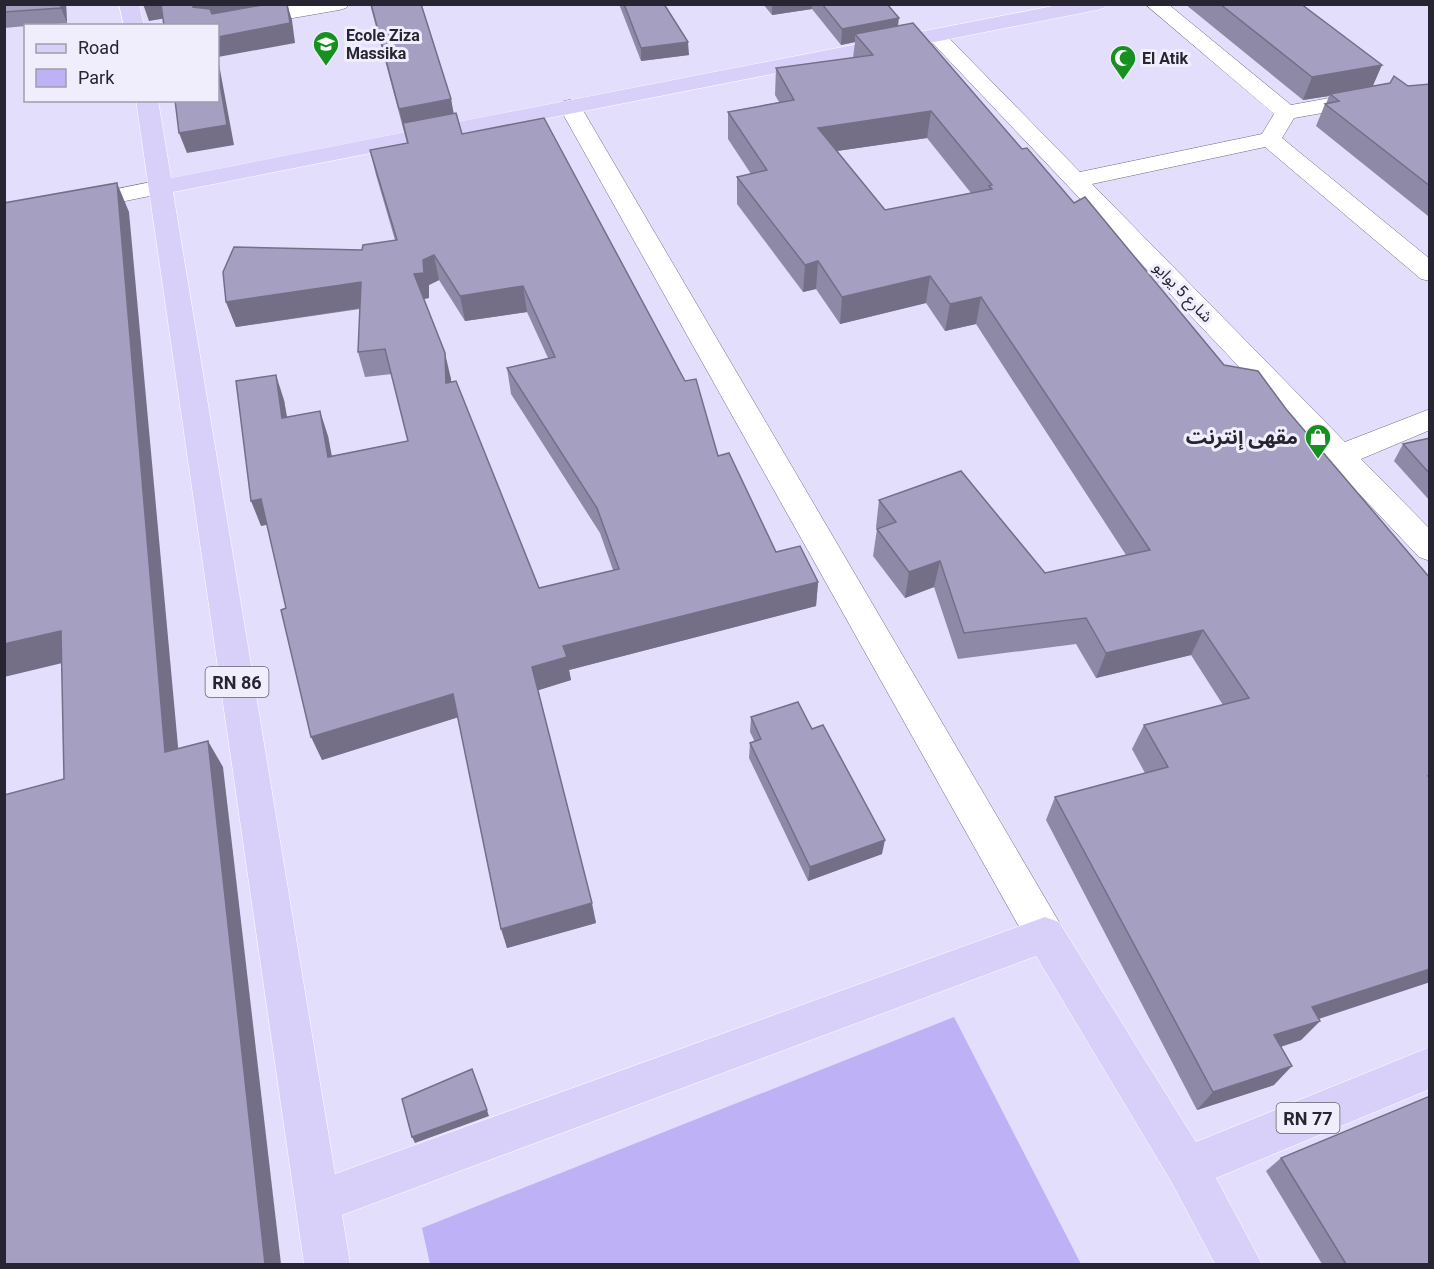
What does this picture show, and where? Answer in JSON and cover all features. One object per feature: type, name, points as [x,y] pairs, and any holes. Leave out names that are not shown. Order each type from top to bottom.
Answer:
[{"type":"main road","points":[[129,4],[134,24]]},
{"type":"main road","points":[[161,187],[1097,4]]},
{"type":"main road","name":"RN 86","points":[[147,102],[327,1264]]},
{"type":"main road","points":[[318,1202],[1045,935],[1187,1168],[1239,1264]]},
{"type":"main road","name":"RN 77","points":[[1187,1168],[1430,1068]]},
{"type":"street","points":[[219,25],[339,4]]},
{"type":"street","points":[[1155,4],[1286,113]]},
{"type":"street","name":"شارع 5 يوايو","points":[[936,36],[1430,549]]},
{"type":"street","points":[[1075,180],[1270,139],[1286,113],[1372,97]]},
{"type":"street","points":[[570,107],[1045,935]]},
{"type":"street","points":[[1270,139],[1430,273]]},
{"type":"street","points":[[4,219],[161,187]]},
{"type":"street","points":[[1340,456],[1430,419]]},
{"type":"green space","points":[[954,1017],[1081,1264],[430,1264],[422,1228]]},
{"type":"building","points":[[4,4],[61,4],[61,8],[4,12]]},
{"type":"building","points":[[161,4],[194,4],[193,7],[210,9],[212,14],[267,4],[287,4],[290,23],[219,37],[219,24],[164,24]]},
{"type":"building","points":[[371,4],[421,4],[451,99],[399,109]]},
{"type":"building","points":[[624,4],[664,4],[688,42],[641,48]]},
{"type":"building","points":[[822,4],[887,4],[899,18],[842,29]]},
{"type":"building","points":[[1220,4],[1301,4],[1382,65],[1312,77]]},
{"type":"building","points":[[913,23],[1022,149],[1027,148],[1074,203],[1085,197],[1224,365],[1258,371],[1286,409],[1430,578],[1430,776],[1428,776],[1430,779],[1430,969],[1312,1007],[1320,1021],[1274,1035],[1292,1066],[1213,1092],[1055,797],[1168,767],[1144,725],[1249,698],[1203,630],[1106,653],[1086,618],[964,633],[940,561],[909,572],[877,529],[896,522],[879,500],[961,471],[1045,573],[1150,550],[981,297],[950,304],[930,276],[842,297],[818,261],[805,265],[737,177],[767,170],[728,112],[794,100],[776,68],[873,55],[855,34]],"holes":[[[931,111],[992,185],[989,186],[992,189],[885,210],[818,128]]]},
{"type":"building","points":[[1394,76],[1408,86],[1430,84],[1430,186],[1325,104],[1339,101],[1330,94],[1390,83]]},
{"type":"building","points":[[219,78],[227,125],[179,133],[175,102],[219,102]]},
{"type":"building","points":[[456,113],[462,134],[544,118],[685,381],[696,379],[718,456],[729,453],[776,552],[800,546],[818,582],[563,646],[567,657],[532,667],[592,903],[501,929],[453,694],[311,737],[281,610],[286,608],[261,499],[251,501],[236,381],[276,375],[282,418],[320,411],[328,457],[408,441],[385,349],[358,352],[361,282],[226,302],[223,272],[234,247],[362,250],[363,245],[397,240],[370,150],[408,143],[403,123]],"holes":[[[434,255],[460,296],[523,286],[555,357],[507,368],[597,508],[619,569],[539,588],[456,381],[446,383],[445,353],[414,274],[424,273],[423,260]]]},
{"type":"building","points":[[117,183],[165,752],[208,741],[265,1264],[4,1264],[4,795],[64,779],[61,631],[4,644],[4,203]]},
{"type":"building","points":[[1430,438],[1430,474],[1403,444]]},
{"type":"building","points":[[798,702],[812,729],[823,725],[885,840],[810,867],[750,743],[761,739],[751,717]]},
{"type":"building","points":[[472,1069],[487,1110],[412,1137],[402,1099]]},
{"type":"building","points":[[1430,1096],[1430,1264],[1346,1264],[1281,1158]]},
{"type":"place","name":"Ecole Ziza Massika","points":[[326,67]]},
{"type":"place","name":"El Atik","points":[[1123,81]]},
{"type":"place","name":"مقهى إنترنت","points":[[1318,460]]}]
